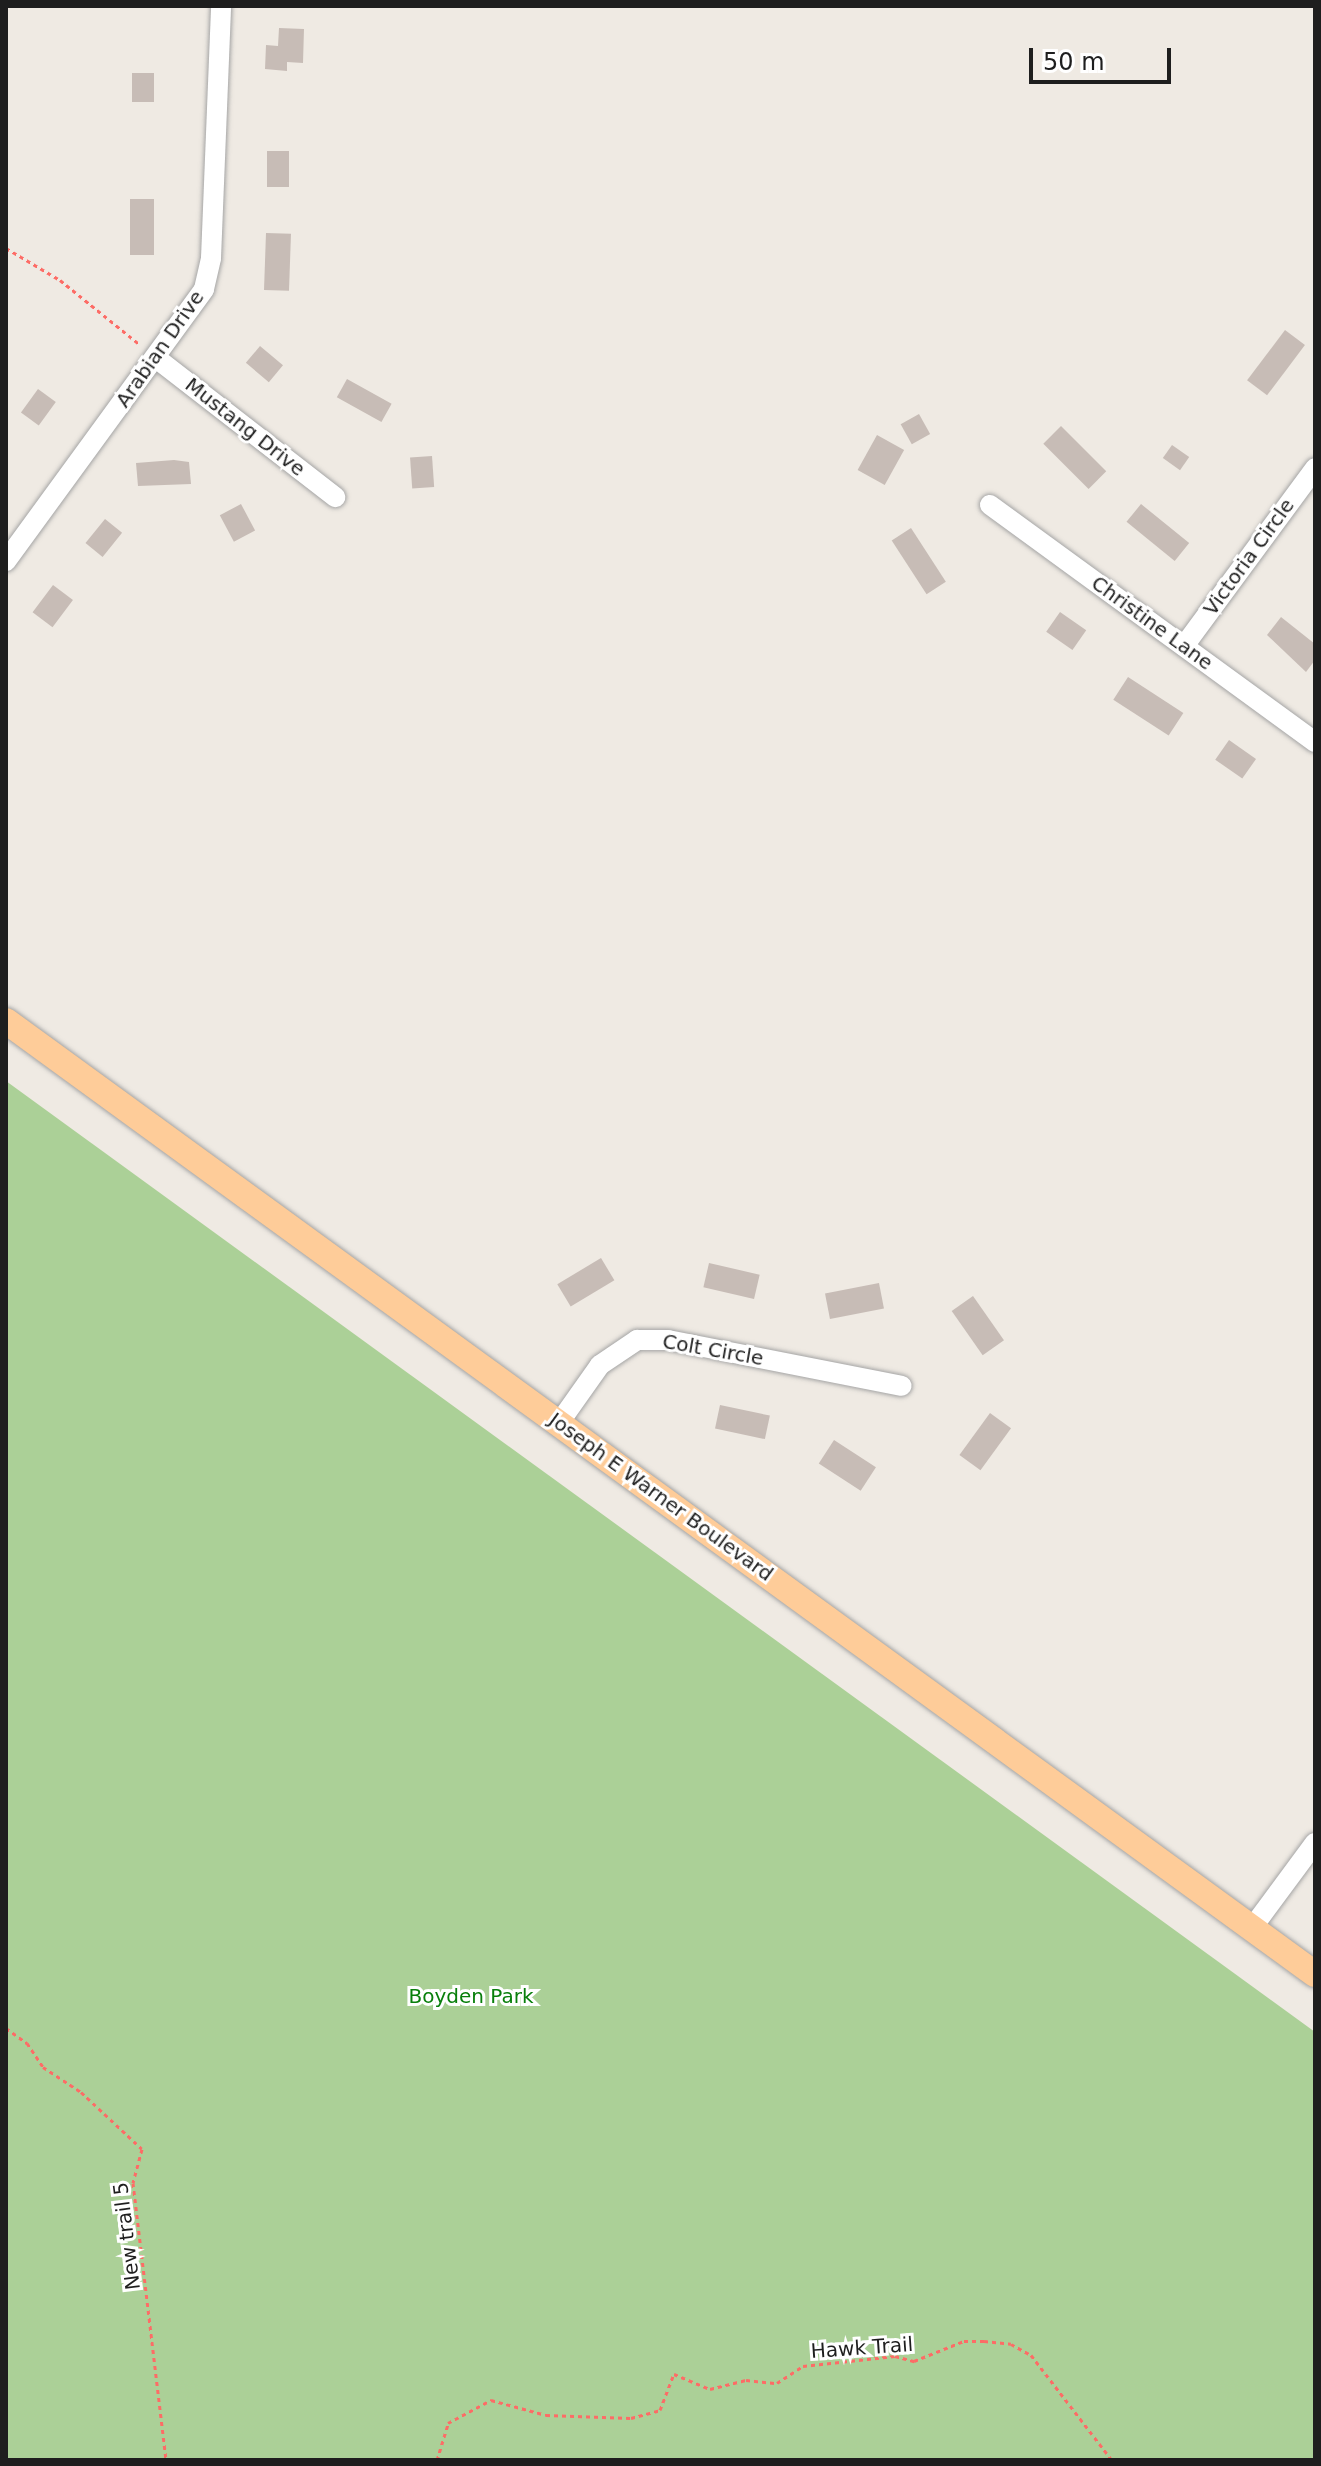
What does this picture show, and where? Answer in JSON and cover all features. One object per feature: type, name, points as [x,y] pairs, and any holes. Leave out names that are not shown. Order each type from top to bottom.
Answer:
[{"type":"main road","name":"Joseph E Warner Boulevard","points":[[6,1021],[1315,1974]]},
{"type":"street","name":"Arabian Drive","points":[[6,561],[204,289],[211,258],[221,6]]},
{"type":"street","name":"Mustang Drive","points":[[156,358],[335,497]]},
{"type":"street","name":"Victoria Circle","points":[[1184,646],[1315,468]]},
{"type":"street","name":"Christine Lane","points":[[990,505],[1315,742]]},
{"type":"street","name":"Colt Circle","points":[[559,1423],[610,1354],[646,1339],[902,1386]]},
{"type":"street","points":[[1252,1928],[1315,1843]]},
{"type":"path","points":[[6,248],[60,280],[156,358]]},
{"type":"path","name":"New trail 5","points":[[6,2028],[27,2043],[43,2067],[81,2092],[142,2149],[133,2183],[166,2460]]},
{"type":"path","name":"Hawk Trail","points":[[437,2460],[448,2423],[491,2400],[546,2415],[631,2418],[660,2410],[674,2374],[710,2389],[746,2380],[777,2383],[803,2366],[895,2356],[914,2361],[964,2341],[1011,2344],[1031,2355],[1112,2460]]},
{"type":"green space","name":"Boyden Park","points":[[6,1081],[1315,2032],[1315,2460],[6,2460]]},
{"type":"building","points":[[279,28],[304,29],[303,63],[287,62],[287,71],[265,69],[266,45],[278,46]]},
{"type":"building","points":[[132,73],[154,73],[154,102],[132,102]]},
{"type":"building","points":[[267,151],[289,151],[289,187],[267,187]]},
{"type":"building","points":[[130,199],[154,199],[154,255],[130,255]]},
{"type":"building","points":[[266,233],[291,234],[289,291],[264,290]]},
{"type":"building","points":[[1285,330],[1305,345],[1267,395],[1247,380]]},
{"type":"building","points":[[260,346],[283,365],[269,382],[246,363]]},
{"type":"building","points":[[347,379],[392,404],[381,422],[337,397]]},
{"type":"building","points":[[38,389],[56,402],[39,425],[21,412]]},
{"type":"building","points":[[919,414],[930,434],[912,444],[901,424]]},
{"type":"building","points":[[1061,426],[1106,471],[1089,489],[1043,444]]},
{"type":"building","points":[[877,435],[904,450],[885,485],[858,470]]},
{"type":"building","points":[[1172,445],[1189,457],[1180,470],[1163,458]]},
{"type":"building","points":[[432,456],[434,487],[412,488],[410,458]]},
{"type":"building","points":[[189,462],[191,484],[138,486],[136,463]]},
{"type":"building","points":[[241,504],[255,530],[234,542],[220,515]]},
{"type":"building","points":[[1141,504],[1189,543],[1175,561],[1127,522]]},
{"type":"building","points":[[105,519],[122,533],[103,557],[85,543]]},
{"type":"building","points":[[911,528],[946,582],[927,594],[892,541]]},
{"type":"building","points":[[53,585],[73,600],[53,627],[33,612]]},
{"type":"building","points":[[1060,612],[1086,630],[1072,650],[1046,632]]},
{"type":"building","points":[[1281,617],[1315,644],[1315,660],[1306,672],[1267,635]]},
{"type":"building","points":[[1128,677],[1183,713],[1169,736],[1113,700]]},
{"type":"building","points":[[1229,740],[1256,759],[1242,779],[1215,760]]},
{"type":"building","points":[[601,1258],[614,1280],[571,1307],[557,1284]]},
{"type":"building","points":[[709,1263],[760,1275],[754,1299],[703,1287]]},
{"type":"building","points":[[879,1283],[884,1309],[830,1319],[825,1293]]},
{"type":"building","points":[[973,1296],[1004,1340],[983,1355],[952,1311]]},
{"type":"building","points":[[720,1405],[770,1416],[765,1439],[715,1428]]},
{"type":"building","points":[[990,1413],[1011,1428],[980,1470],[959,1455]]},
{"type":"building","points":[[834,1440],[876,1467],[861,1491],[819,1463]]}]
